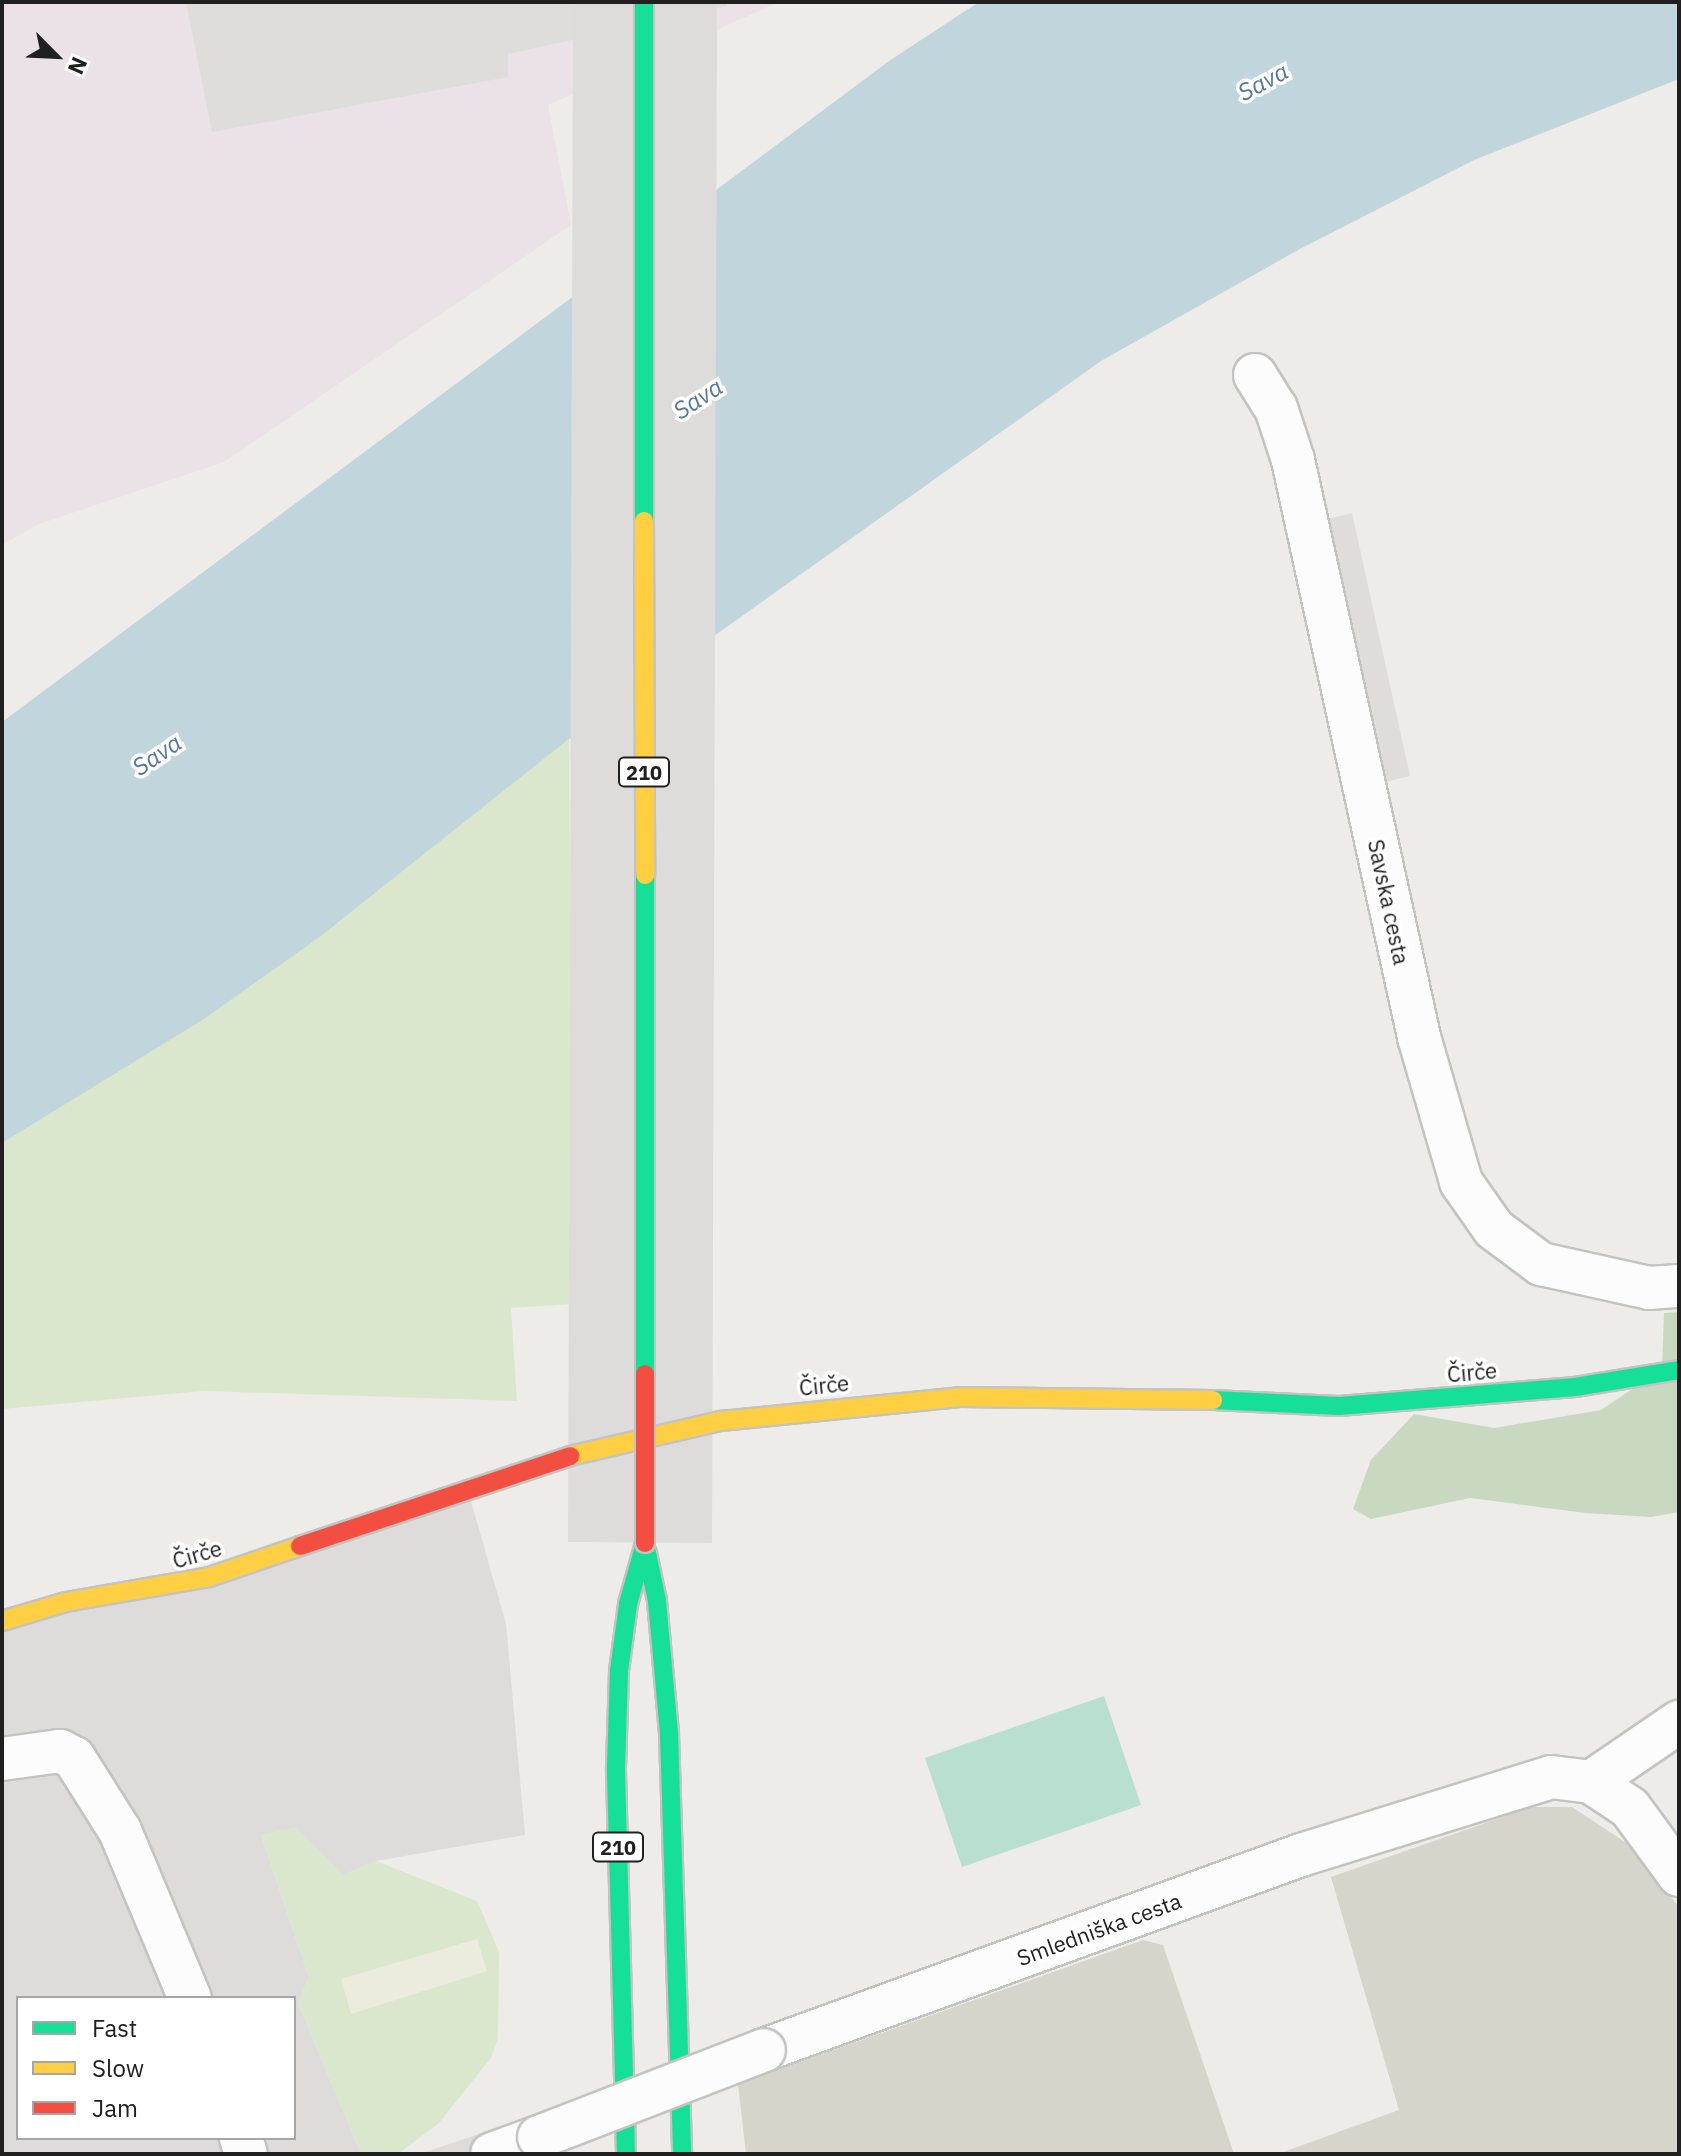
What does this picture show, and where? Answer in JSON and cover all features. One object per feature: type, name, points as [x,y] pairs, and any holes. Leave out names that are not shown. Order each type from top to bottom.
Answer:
[{"type":"main road","name":"210","points":[[644,2],[645,1543],[664,1659],[682,2154]]},
{"type":"main road","name":"Čirče","points":[[2,1621],[66,1602],[209,1577],[565,1457],[721,1421],[960,1397],[1137,1397],[1339,1406],[1575,1387],[1679,1370]]},
{"type":"main road","name":"210","points":[[626,2154],[616,1767],[619,1671],[628,1604],[645,1543]]},
{"type":"street","name":"Savska cesta","points":[[1255,375],[1276,408],[1293,460],[1419,1037],[1461,1182],[1494,1229],[1541,1264],[1649,1288],[1679,1286]]},
{"type":"street","points":[[1591,1782],[1679,1722]]},
{"type":"street","points":[[2,1759],[60,1751],[74,1758],[120,1831],[189,1996]]},
{"type":"street","name":"Smledniška cesta","points":[[492,2154],[764,2050],[1301,1855],[1551,1777],[1591,1782],[1630,1808],[1679,1875]]},
{"type":"shaded area","points":[[2,2],[779,2],[548,105],[571,225],[224,462],[39,524],[2,545]]},
{"type":"shaded area","points":[[186,2],[727,2],[727,6],[508,54],[508,77],[212,132]]},
{"type":"shaded area","points":[[1352,513],[1410,776],[1377,784],[1319,521]]},
{"type":"shaded area","points":[[465,1480],[506,1624],[525,1835],[376,1861],[343,1875],[296,1828],[261,1835],[309,1977],[298,2003],[361,2154],[2,2154],[2,1609],[223,1563]]},
{"type":"shaded area","points":[[1531,1807],[1572,1807],[1628,1844],[1679,1907],[1679,2154],[1278,2154],[1399,2110],[1331,1877]]},
{"type":"shaded area","points":[[478,1939],[487,1971],[351,2015],[341,1979]]},
{"type":"shaded area","points":[[1143,1940],[1163,1945],[1234,2154],[746,2154],[738,2084]]},
{"type":"shaded area","points":[[494,2129],[502,2154],[419,2154]]},
{"type":"green space","points":[[569,739],[573,1304],[511,1308],[517,1401],[203,1391],[2,1409],[2,1143],[321,936]]},
{"type":"green space","points":[[1679,1312],[1679,1512],[1651,1517],[1585,1513],[1470,1498],[1371,1519],[1353,1509],[1371,1460],[1414,1414],[1494,1428],[1601,1410],[1662,1369],[1664,1313]]},
{"type":"green space","points":[[1104,1696],[1141,1805],[962,1867],[925,1758]]},
{"type":"green space","points":[[296,1827],[343,1875],[376,1861],[477,1901],[499,1952],[498,2038],[491,2058],[439,2123],[398,2154],[361,2154],[298,2003],[309,1977],[261,1835]],"holes":[[[477,1939],[487,1971],[351,2014],[341,1979]]]},
{"type":"water","name":"Sava","points":[[979,2],[1679,2],[1679,79],[1474,160],[1298,250],[1101,361],[569,739],[321,936],[204,1019],[2,1143],[2,722],[889,61]]},
{"type":"pier","points":[[573,2],[717,2],[712,1543],[568,1542]]},
{"type":"traffic: fast","points":[[644,2],[644,521]]},
{"type":"traffic: fast","points":[[645,875],[645,1374]]},
{"type":"traffic: fast","points":[[1213,1400],[1339,1406],[1575,1387],[1679,1370]]},
{"type":"traffic: fast","points":[[626,2154],[616,1767],[619,1671],[628,1604],[645,1543]]},
{"type":"traffic: fast","points":[[647,1553],[657,1601],[669,1734],[682,2154]]},
{"type":"traffic: slow","points":[[644,521],[645,875]]},
{"type":"traffic: slow","points":[[570,1456],[721,1421],[960,1397],[1213,1400]]},
{"type":"traffic: slow","points":[[2,1621],[66,1602],[209,1577],[300,1546]]},
{"type":"traffic: jam","points":[[645,1374],[645,1543]]},
{"type":"traffic: jam","points":[[300,1546],[570,1456]]}]
